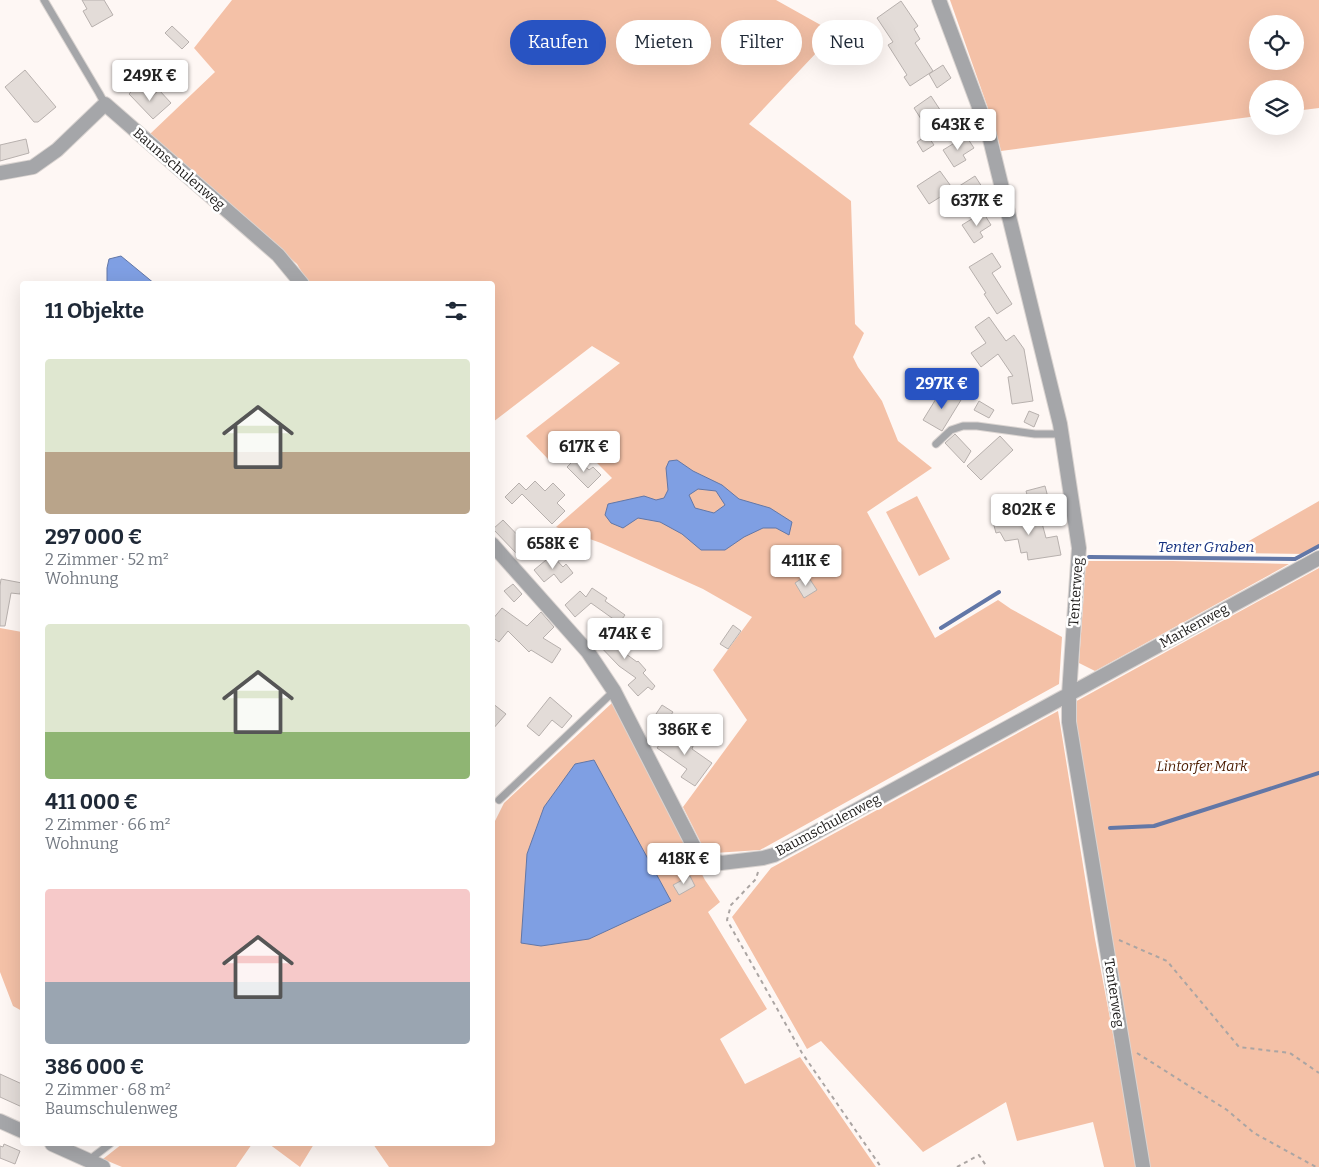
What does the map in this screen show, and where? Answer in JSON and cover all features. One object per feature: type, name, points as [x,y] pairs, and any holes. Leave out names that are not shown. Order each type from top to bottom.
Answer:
[{"type":"street","name":"Tenterweg","points":[[939,0],[988,131],[1060,424],[1079,548],[1068,722],[1143,1167]]},
{"type":"street","points":[[0,173],[33,166],[58,150],[104,104]]},
{"type":"street","name":"Baumschulenweg","points":[[104,104],[278,255],[300,281]]},
{"type":"street","name":"Baumschulenweg","points":[[495,547],[588,652],[614,691],[694,847],[705,857],[721,863],[774,855],[1069,694]]},
{"type":"street","name":"Markenweg","points":[[1069,694],[1319,558]]},
{"type":"street","points":[[0,1121],[20,1130]]},
{"type":"street","points":[[57,1146],[103,1167]]},
{"type":"lane","points":[[44,0],[100,93],[104,104]]},
{"type":"lane","points":[[936,444],[951,430],[963,426],[977,426],[1035,434],[1061,434]]},
{"type":"lane","points":[[499,800],[614,691]]},
{"type":"lane","points":[[89,1160],[107,1146]]},
{"type":"path","points":[[763,858],[756,879],[731,905],[727,920],[802,1053],[881,1167]]},
{"type":"path","points":[[1105,939],[1120,940],[1167,962],[1239,1047],[1290,1053],[1319,1073]]},
{"type":"path","points":[[1123,1044],[1227,1110],[1254,1134],[1316,1167]]},
{"type":"path","points":[[957,1167],[979,1155],[987,1167]]},
{"type":"green space","points":[[232,0],[776,0],[812,20],[812,57],[749,124],[851,201],[855,324],[864,333],[853,357],[882,401],[898,441],[932,468],[867,512],[935,638],[998,600],[1062,637],[1059,684],[760,850],[714,853],[703,847],[683,807],[747,720],[713,670],[752,617],[703,589],[601,543],[556,527],[612,478],[574,440],[548,459],[526,436],[620,363],[592,346],[495,420],[495,281],[307,281],[297,264],[150,134],[215,72],[194,48]]},
{"type":"green space","points":[[950,0],[1319,0],[1319,108],[1304,110],[1304,80],[1249,80],[1249,117],[1001,151],[996,131]]},
{"type":"green space","points":[[917,496],[950,559],[919,576],[886,512]]},
{"type":"green space","points":[[1319,501],[1319,547],[1306,554],[1228,553]]},
{"type":"green space","points":[[1086,561],[1289,564],[1095,671],[1079,663]]},
{"type":"green space","name":"Lintorfer Mark","points":[[1319,568],[1319,1167],[1150,1167],[1073,703]]},
{"type":"green space","points":[[0,628],[20,632],[20,1010],[13,1006],[0,972]]},
{"type":"green space","points":[[612,703],[705,880],[720,902],[708,912],[767,1009],[720,1039],[745,1084],[800,1057],[876,1167],[389,1167],[374,1146],[495,1146],[495,821],[504,803]]},
{"type":"green space","points":[[1058,711],[1095,939],[1138,1167],[1104,1167],[1093,1122],[1017,1141],[1006,1102],[923,1152],[821,1041],[807,1049],[732,917],[771,868]]},
{"type":"green space","points":[[119,1146],[251,1146],[236,1167],[122,1167],[103,1159]]},
{"type":"green space","points":[[272,1146],[313,1146],[300,1167]]},
{"type":"water","points":[[121,256],[151,281],[107,281],[109,259]]},
{"type":"water","points":[[677,460],[693,471],[722,485],[739,499],[770,508],[792,522],[789,535],[776,528],[763,528],[744,537],[725,550],[701,550],[682,534],[660,522],[638,518],[623,528],[611,523],[605,515],[608,504],[644,496],[656,500],[664,498],[668,490],[666,468],[669,461]],"holes":[[[698,489],[716,491],[725,505],[714,513],[695,508],[689,495]]]},
{"type":"water","points":[[594,760],[671,901],[589,939],[541,946],[521,943],[527,854],[544,807],[575,764]]},
{"type":"building","points":[[82,0],[104,0],[113,15],[92,27],[83,11],[87,9]]},
{"type":"building","points":[[901,1],[918,26],[914,29],[920,39],[915,43],[933,71],[910,86],[904,77],[907,75],[888,45],[893,42],[883,27],[883,20],[877,18]]},
{"type":"building","points":[[172,26],[189,42],[182,49],[165,33]]},
{"type":"building","points":[[943,65],[951,78],[937,88],[929,74]]},
{"type":"building","points":[[25,70],[56,107],[38,122],[34,122],[5,87]]},
{"type":"building","points":[[137,85],[150,98],[159,90],[171,103],[153,119],[129,94]]},
{"type":"building","points":[[931,96],[948,122],[930,133],[914,108]]},
{"type":"building","points":[[927,135],[934,145],[923,152],[917,142]]},
{"type":"building","points":[[966,136],[974,148],[963,155],[966,160],[954,167],[943,150]]},
{"type":"building","points":[[26,139],[29,153],[0,161],[0,145]]},
{"type":"building","points":[[940,171],[953,189],[929,204],[917,186]]},
{"type":"building","points":[[975,176],[984,190],[962,204],[953,190]]},
{"type":"building","points":[[983,212],[991,225],[980,232],[983,237],[974,243],[962,225]]},
{"type":"building","points":[[992,253],[1001,267],[992,273],[1012,304],[997,314],[969,267]]},
{"type":"building","points":[[989,317],[1006,341],[1014,335],[1024,349],[1033,401],[1012,404],[1008,377],[1013,376],[998,354],[981,367],[971,353],[986,343],[975,327]]},
{"type":"building","points":[[942,389],[961,400],[942,431],[923,420]]},
{"type":"building","points":[[979,401],[994,410],[989,418],[974,410]]},
{"type":"building","points":[[1029,411],[1039,415],[1034,427],[1024,422]]},
{"type":"building","points":[[955,434],[971,451],[964,463],[945,443]]},
{"type":"building","points":[[1000,436],[1013,450],[981,480],[967,466]]},
{"type":"building","points":[[576,458],[589,470],[593,467],[601,475],[588,488],[567,467]]},
{"type":"building","points":[[535,481],[545,491],[553,483],[565,495],[557,503],[565,511],[552,524],[522,494],[512,504],[505,497],[519,483],[526,490]]},
{"type":"building","points":[[1045,486],[1051,509],[1032,513],[1026,491]]},
{"type":"building","points":[[1039,512],[1046,538],[1057,536],[1061,555],[1028,560],[1027,552],[1021,553],[1018,539],[1005,541],[1000,532],[996,533],[993,522]]},
{"type":"building","points":[[503,520],[527,545],[517,554],[495,531],[495,527]]},
{"type":"building","points":[[552,555],[563,567],[566,564],[573,573],[561,583],[554,574],[544,582],[534,570]]},
{"type":"building","points":[[807,575],[817,590],[804,598],[795,583]]},
{"type":"building","points":[[1,579],[20,583],[20,594],[11,593],[5,626],[0,626]]},
{"type":"building","points":[[513,584],[522,594],[514,602],[504,591]]},
{"type":"building","points":[[592,588],[607,598],[605,601],[625,615],[619,623],[591,603],[575,617],[565,605],[580,591],[586,597]]},
{"type":"building","points":[[502,608],[527,626],[541,612],[554,627],[543,638],[561,649],[552,663],[531,650],[529,652],[508,631],[499,642],[495,639],[495,616]]},
{"type":"building","points":[[613,625],[620,632],[615,637],[625,648],[622,651],[638,661],[646,670],[643,673],[655,686],[652,690],[648,687],[638,696],[628,685],[636,678],[619,666],[595,641]]},
{"type":"building","points":[[733,625],[741,631],[728,649],[720,644]]},
{"type":"building","points":[[550,697],[572,716],[562,728],[552,720],[539,736],[527,726]]},
{"type":"building","points":[[495,705],[506,714],[495,727]]},
{"type":"building","points":[[662,705],[673,712],[663,727],[652,720]]},
{"type":"building","points":[[669,731],[681,740],[684,734],[696,738],[692,749],[712,763],[695,786],[681,777],[687,769],[657,748]]},
{"type":"building","points":[[690,876],[695,886],[679,895],[673,885]]},
{"type":"building","points":[[0,1074],[20,1083],[20,1106],[0,1097]]},
{"type":"building","points":[[4,1144],[20,1151],[15,1164],[0,1158],[0,1146],[3,1147]]},
{"type":"waterway","name":"Tenter Graben","points":[[1089,557],[1295,559],[1319,546]]},
{"type":"waterway","name":"Tenter Graben","points":[[941,628],[999,592]]},
{"type":"waterway","points":[[1110,828],[1154,826],[1319,773]]}]
